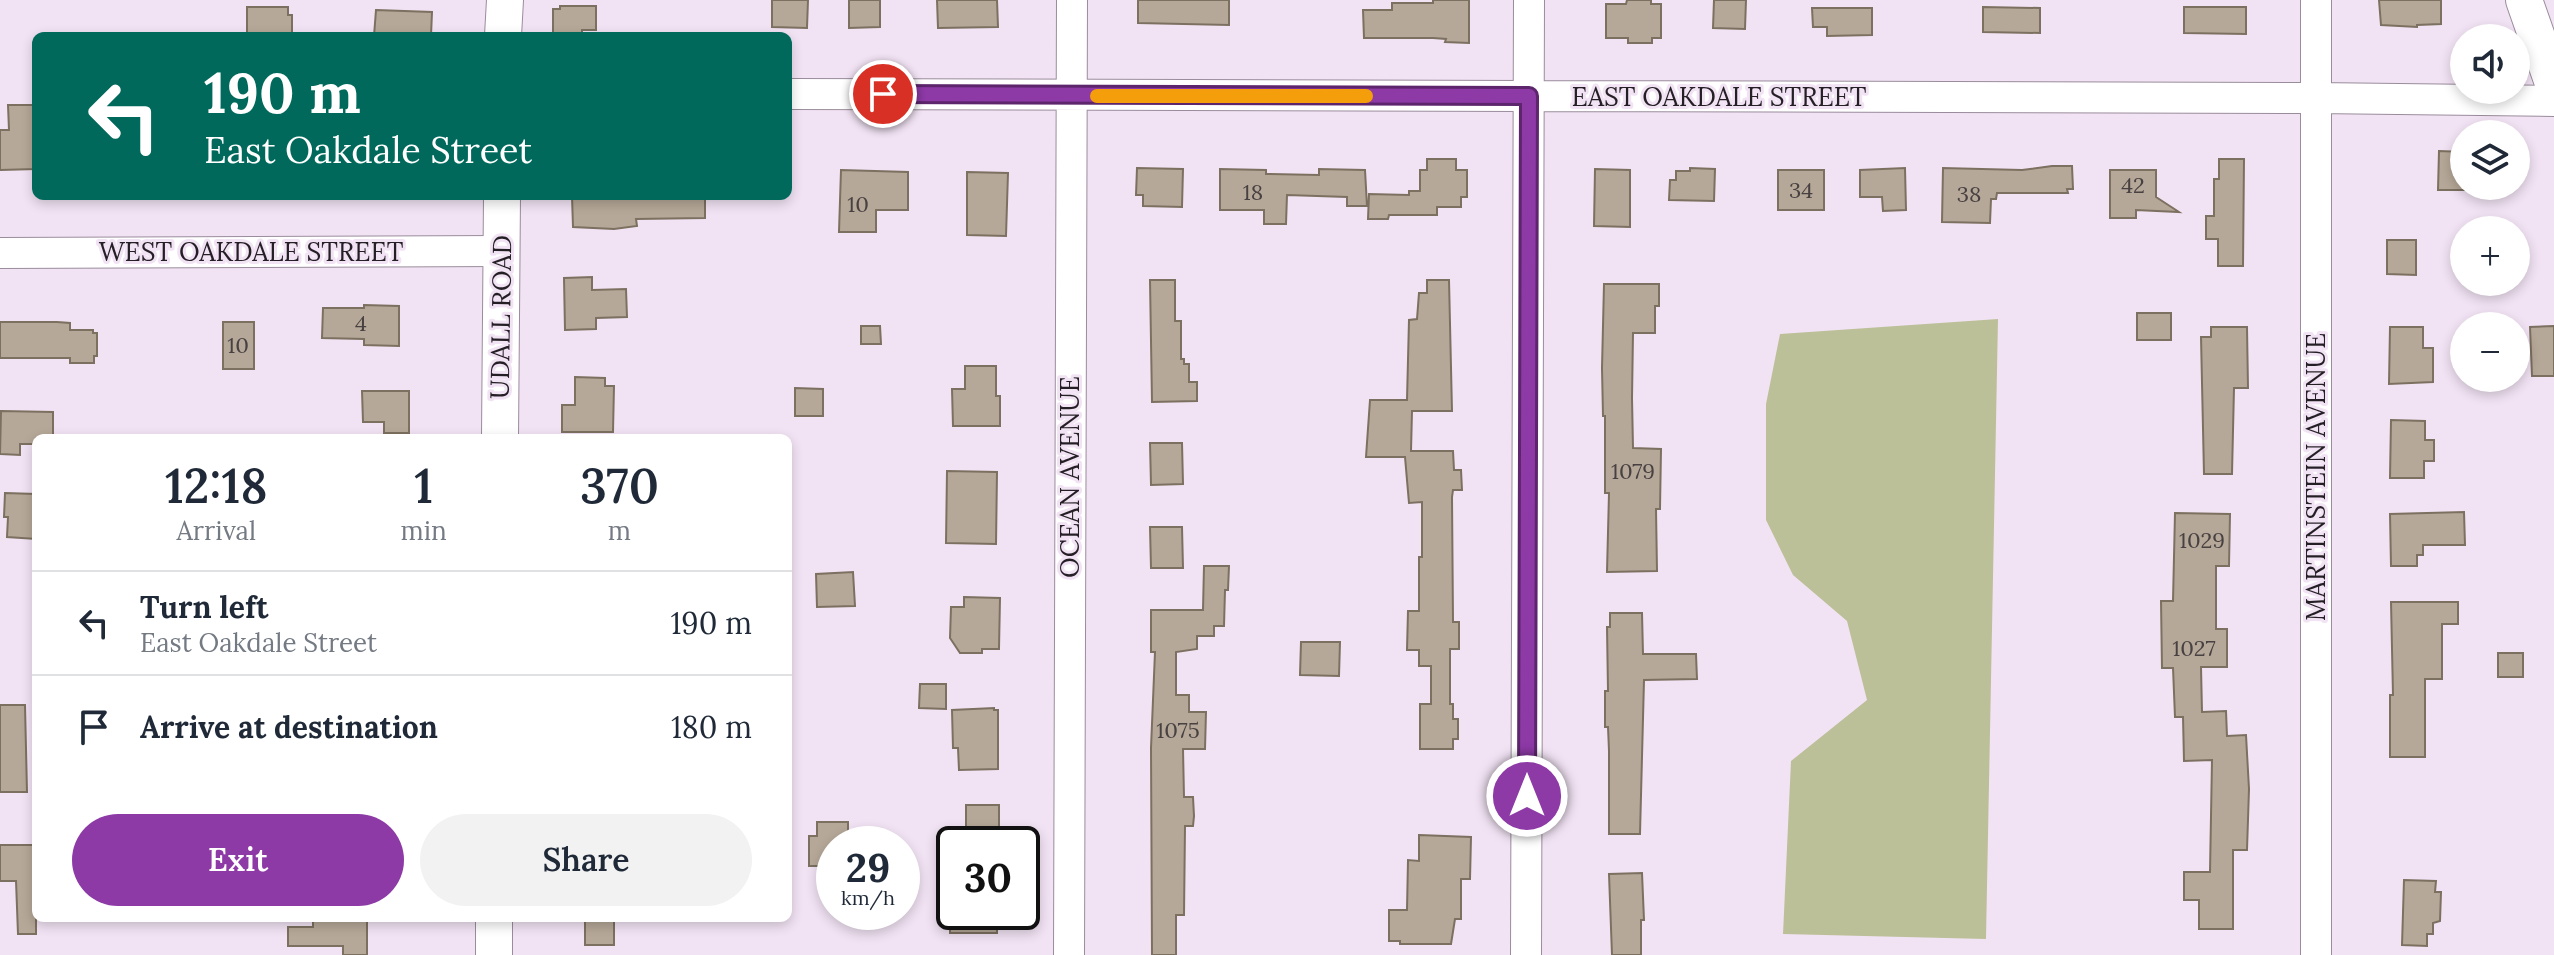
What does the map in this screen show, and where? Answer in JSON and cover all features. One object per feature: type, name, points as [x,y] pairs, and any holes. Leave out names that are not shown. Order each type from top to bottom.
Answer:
[{"type":"street","points":[[503,32],[505,0]]},
{"type":"street","name":"OCEAN AVENUE","points":[[1069,955],[1072,0]]},
{"type":"street","points":[[1526,955],[1529,0]]},
{"type":"street","name":"MARTINSTEIN AVENUE","points":[[2316,0],[2316,955]]},
{"type":"street","points":[[2524,0],[2554,86]]},
{"type":"street","name":"EAST OAKDALE STREET","points":[[792,94],[2554,101]]},
{"type":"street","name":"UDALL ROAD","points":[[500,434],[502,200]]},
{"type":"street","name":"WEST OAKDALE STREET","points":[[0,253],[503,251]]},
{"type":"street","points":[[494,922],[494,955]]},
{"type":"green space","points":[[1998,319],[1986,939],[1783,934],[1791,761],[1867,700],[1847,621],[1793,575],[1766,520],[1766,404],[1780,334]]},
{"type":"building","points":[[772,0],[808,0],[807,28],[772,27]]},
{"type":"building","points":[[849,0],[880,0],[880,27],[849,28]]},
{"type":"building","points":[[937,0],[997,0],[998,27],[938,28]]},
{"type":"building","points":[[1138,0],[1229,0],[1229,25],[1138,23]]},
{"type":"building","points":[[1433,0],[1469,0],[1469,43],[1433,38],[1364,38],[1363,10],[1392,10],[1392,3],[1433,3]]},
{"type":"building","points":[[1627,0],[1651,0],[1651,4],[1661,4],[1661,38],[1652,38],[1652,43],[1628,43],[1628,38],[1606,38],[1606,4],[1626,4]]},
{"type":"building","points":[[1714,0],[1746,0],[1745,29],[1713,28]]},
{"type":"building","points":[[2379,0],[2441,0],[2441,24],[2417,27],[2381,25]]},
{"type":"building","points":[[560,6],[596,6],[596,30],[553,32],[553,9],[560,9]]},
{"type":"building","points":[[247,7],[288,7],[288,15],[292,15],[292,32],[247,32]]},
{"type":"building","points":[[1983,7],[2040,8],[2040,33],[1983,32]]},
{"type":"building","points":[[2184,7],[2246,7],[2246,34],[2184,33]]},
{"type":"building","points":[[1812,8],[1872,8],[1872,35],[1827,36],[1827,27],[1813,27]]},
{"type":"building","points":[[376,10],[432,12],[431,32],[374,32]]},
{"type":"building","points":[[8,105],[32,105],[32,169],[0,170],[0,130],[9,130]]},
{"type":"building","points":[[2439,151],[2450,151],[2450,190],[2438,190]]},
{"type":"building","points":[[1427,159],[1456,159],[1456,170],[1467,170],[1467,197],[1461,197],[1461,207],[1437,207],[1437,215],[1389,215],[1388,219],[1368,219],[1369,194],[1409,195],[1409,191],[1420,191],[1420,170],[1427,170]]},
{"type":"building","points":[[2219,159],[2244,159],[2243,266],[2218,266],[2218,239],[2206,239],[2206,216],[2214,216],[2214,179],[2219,179]]},
{"type":"building","points":[[2072,166],[2073,189],[2067,189],[2068,193],[1997,193],[1996,199],[1991,199],[1990,223],[1942,222],[1943,168],[2022,170]]},
{"type":"building","points":[[1137,168],[1183,169],[1182,207],[1143,206],[1143,195],[1136,195]]},
{"type":"building","points":[[1690,168],[1715,169],[1714,201],[1669,200],[1670,180],[1676,180],[1676,171],[1690,171]]},
{"type":"building","points":[[1905,168],[1906,210],[1883,211],[1882,197],[1860,197],[1860,170]]},
{"type":"building","points":[[1220,169],[1319,175],[1319,169],[1365,170],[1367,206],[1347,206],[1347,197],[1287,195],[1286,224],[1264,224],[1264,210],[1220,210]]},
{"type":"building","points":[[1595,169],[1630,170],[1630,227],[1594,226]]},
{"type":"building","points":[[841,170],[908,172],[908,210],[876,210],[876,232],[839,232]]},
{"type":"building","points":[[1778,170],[1824,170],[1824,210],[1778,210]]},
{"type":"building","points":[[2110,170],[2156,170],[2156,197],[2179,212],[2136,210],[2136,218],[2110,218]]},
{"type":"building","points":[[967,172],[1008,173],[1006,236],[967,235]]},
{"type":"building","points":[[572,200],[705,200],[705,218],[636,219],[637,226],[614,229],[573,227]]},
{"type":"building","points":[[2387,240],[2416,240],[2416,275],[2387,274]]},
{"type":"building","points":[[592,277],[592,290],[626,289],[627,317],[596,318],[596,329],[565,330],[564,278]]},
{"type":"building","points":[[1150,280],[1175,280],[1175,321],[1181,321],[1181,359],[1184,359],[1184,364],[1189,364],[1189,382],[1197,382],[1197,401],[1152,402]]},
{"type":"building","points":[[1427,280],[1449,280],[1452,411],[1412,411],[1411,451],[1453,451],[1454,470],[1461,470],[1462,490],[1453,490],[1452,497],[1453,622],[1459,622],[1459,649],[1450,649],[1450,704],[1453,704],[1453,719],[1458,719],[1458,739],[1453,739],[1453,749],[1420,749],[1420,704],[1431,704],[1431,666],[1419,666],[1419,650],[1407,650],[1408,611],[1419,611],[1422,502],[1409,503],[1405,457],[1366,457],[1370,400],[1407,400],[1409,320],[1417,319],[1419,293],[1427,293]]},
{"type":"building","points":[[1604,284],[1659,284],[1655,333],[1633,333],[1632,398],[1633,448],[1661,449],[1660,509],[1656,509],[1657,571],[1607,572],[1609,493],[1605,493],[1602,368]]},
{"type":"building","points":[[364,305],[399,306],[399,346],[364,345],[364,339],[322,338],[323,308],[364,308]]},
{"type":"building","points":[[2137,313],[2171,313],[2171,340],[2137,340]]},
{"type":"building","points":[[0,322],[70,323],[70,330],[93,330],[97,333],[97,356],[94,356],[94,363],[70,363],[70,358],[0,358]]},
{"type":"building","points":[[223,322],[254,322],[254,369],[223,369]]},
{"type":"building","points":[[861,326],[880,326],[881,344],[861,344]]},
{"type":"building","points":[[2554,326],[2554,376],[2532,376],[2530,327]]},
{"type":"building","points":[[2211,327],[2247,327],[2248,388],[2234,388],[2232,474],[2204,474],[2201,337],[2211,337]]},
{"type":"building","points":[[2390,327],[2423,327],[2423,348],[2433,348],[2433,382],[2389,384]]},
{"type":"building","points":[[965,366],[996,366],[1000,426],[953,426],[952,389],[965,389]]},
{"type":"building","points":[[575,377],[605,378],[605,386],[614,386],[613,432],[562,432],[562,405],[575,405]]},
{"type":"building","points":[[795,388],[823,389],[823,416],[795,416]]},
{"type":"building","points":[[362,391],[409,391],[409,433],[384,433],[384,422],[363,422]]},
{"type":"building","points":[[1,411],[53,412],[53,434],[32,434],[32,444],[20,444],[20,455],[0,454]]},
{"type":"building","points":[[2391,420],[2425,421],[2425,440],[2434,440],[2434,461],[2424,461],[2424,478],[2390,478]]},
{"type":"building","points":[[1150,443],[1182,443],[1183,484],[1151,485]]},
{"type":"building","points":[[947,471],[997,472],[996,544],[946,543]]},
{"type":"building","points":[[5,493],[32,494],[32,539],[7,537],[8,517],[4,517]]},
{"type":"building","points":[[2464,512],[2465,545],[2423,545],[2423,555],[2417,555],[2417,566],[2391,566],[2390,514]]},
{"type":"building","points":[[2175,513],[2230,514],[2229,566],[2216,566],[2216,629],[2227,629],[2227,667],[2201,667],[2202,712],[2226,711],[2227,736],[2246,735],[2249,789],[2247,850],[2233,850],[2233,929],[2199,929],[2199,900],[2184,900],[2184,872],[2210,872],[2212,760],[2184,761],[2183,717],[2175,717],[2173,668],[2162,668],[2161,601],[2173,601]]},
{"type":"building","points":[[1150,527],[1182,527],[1183,568],[1151,568]]},
{"type":"building","points":[[1204,566],[1229,566],[1224,626],[1214,626],[1214,636],[1197,636],[1197,649],[1176,652],[1176,695],[1189,695],[1189,712],[1206,712],[1205,749],[1183,749],[1184,797],[1193,797],[1194,816],[1193,826],[1185,826],[1184,915],[1176,915],[1176,955],[1152,955],[1151,748],[1155,652],[1151,652],[1151,610],[1203,610]]},
{"type":"building","points":[[853,572],[855,606],[817,607],[816,574]]},
{"type":"building","points":[[964,597],[1000,598],[999,649],[960,653],[950,638],[951,607],[964,607]]},
{"type":"building","points":[[2391,602],[2458,602],[2458,624],[2442,624],[2442,679],[2425,679],[2425,757],[2390,757],[2390,695],[2393,695]]},
{"type":"building","points":[[1610,613],[1642,613],[1643,654],[1696,654],[1697,679],[1644,680],[1640,834],[1609,834],[1605,691],[1608,691],[1607,627],[1610,627]]},
{"type":"building","points":[[1301,642],[1340,642],[1339,676],[1300,675]]},
{"type":"building","points":[[2498,653],[2523,653],[2523,677],[2498,677]]},
{"type":"building","points":[[920,684],[946,684],[946,709],[919,708]]},
{"type":"building","points":[[0,705],[25,705],[27,792],[0,792]]},
{"type":"building","points":[[952,710],[998,710],[998,769],[959,770],[958,748],[953,748]]},
{"type":"building","points":[[966,805],[999,805],[999,826],[966,826]]},
{"type":"building","points":[[817,822],[848,822],[848,826],[817,826]]},
{"type":"building","points":[[1419,835],[1471,837],[1470,879],[1461,879],[1461,919],[1455,919],[1451,944],[1400,944],[1400,941],[1389,941],[1389,910],[1407,910],[1408,860],[1419,861]]},
{"type":"building","points":[[809,836],[816,836],[816,866],[809,866]]},
{"type":"building","points":[[0,845],[32,845],[32,922],[36,922],[36,934],[18,934],[16,881],[0,881]]},
{"type":"building","points":[[1642,873],[1644,920],[1641,920],[1641,955],[1612,955],[1609,874]]},
{"type":"building","points":[[2404,880],[2436,881],[2435,892],[2441,892],[2440,921],[2433,923],[2433,934],[2427,934],[2427,946],[2402,945]]},
{"type":"building","points":[[313,922],[367,922],[367,955],[343,955],[343,946],[288,946],[288,927],[313,927]]},
{"type":"building","points":[[585,922],[614,922],[614,945],[585,945]]},
{"type":"building","points":[[950,930],[997,930],[997,933],[950,933]]},
{"type":"slow traffic","points":[[1097,96],[1366,96]]},
{"type":"route","points":[[883,94],[1529,96],[1527,796]]}]
